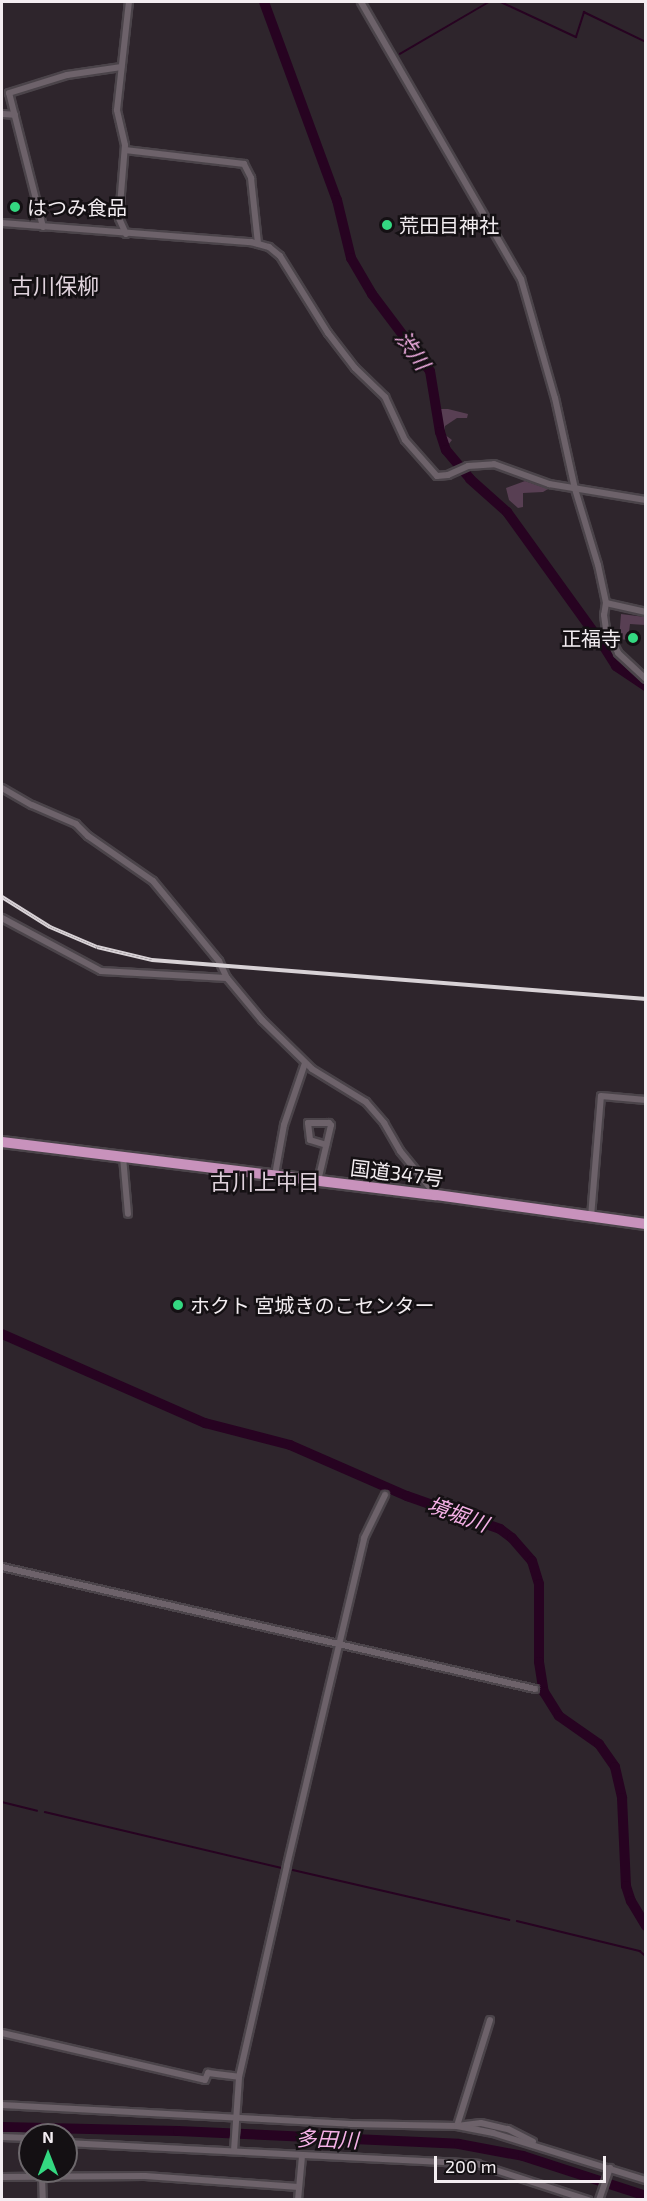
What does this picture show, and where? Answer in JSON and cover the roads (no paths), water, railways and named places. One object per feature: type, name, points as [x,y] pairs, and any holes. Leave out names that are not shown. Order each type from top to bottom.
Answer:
[{"type":"highway","name":"国道347号","points":[[2,1142],[436,1195],[645,1224]]},
{"type":"street","points":[[126,234],[119,218],[125,150],[117,110],[129,2]]},
{"type":"street","points":[[361,2],[521,279],[555,398],[575,489],[598,566],[606,603],[604,615],[611,643],[645,679]]},
{"type":"street","points":[[43,227],[9,93],[67,75],[121,67]]},
{"type":"street","points":[[2,114],[15,115]]},
{"type":"street","points":[[125,150],[244,164],[251,178],[258,244]]},
{"type":"street","points":[[2,223],[258,244],[269,247],[280,256],[327,333],[355,368],[385,397],[405,440],[437,476],[448,475],[468,466],[494,464],[541,482],[645,500]]},
{"type":"street","points":[[606,603],[645,612]]},
{"type":"street","points":[[2,788],[32,805],[76,824],[88,836],[148,877],[173,903],[219,961],[227,978],[262,1020],[305,1063],[366,1102],[384,1123],[400,1151],[436,1195]]},
{"type":"street","points":[[2,918],[101,971],[227,978]]},
{"type":"street","points":[[275,1175],[284,1125],[305,1063]]},
{"type":"street","points":[[591,1217],[601,1096],[645,1100]]},
{"type":"street","points":[[318,1181],[331,1125],[329,1123],[308,1123],[310,1140],[326,1144]]},
{"type":"street","points":[[123,1157],[128,1214]]},
{"type":"street","points":[[234,2150],[239,2077],[364,1538],[385,1495]]},
{"type":"street","points":[[2,1567],[535,1689]]},
{"type":"street","points":[[457,2126],[490,2020]]},
{"type":"street","points":[[2,2032],[205,2080],[208,2073],[239,2077]]},
{"type":"street","points":[[2,2105],[350,2124],[457,2126],[538,2146],[645,2180]]},
{"type":"street","points":[[2,2137],[18,2138]]},
{"type":"street","points":[[78,2144],[477,2164],[588,2199]]},
{"type":"street","points":[[298,2199],[302,2156]]},
{"type":"street","points":[[599,2199],[609,2170]]},
{"type":"street","points":[[2,2177],[18,2177]]},
{"type":"street","points":[[78,2177],[181,2178],[299,2187]]},
{"type":"street","points":[[42,2183],[43,2199]]},
{"type":"waterway","name":"渋川","points":[[264,2],[337,200],[351,258],[372,294],[430,371],[440,432],[446,450],[470,479],[507,512],[616,666],[646,686]]},
{"type":"waterway","points":[[400,54],[489,2]]},
{"type":"waterway","points":[[501,2],[576,37],[584,12],[646,42]]},
{"type":"waterway","name":"境堀川","points":[[2,1334],[205,1423],[290,1445],[407,1496],[500,1529],[512,1538],[532,1561],[539,1584],[539,1662],[544,1692],[559,1716],[599,1744],[615,1767],[622,1798],[626,1886],[631,1901],[646,1926]]},
{"type":"waterway","points":[[2,1802],[37,1811]]},
{"type":"waterway","points":[[45,1812],[282,1868]]},
{"type":"waterway","points":[[293,1870],[509,1920]]},
{"type":"waterway","points":[[517,1921],[640,1951],[646,1956]]},
{"type":"waterway","name":"多田川","points":[[2,2127],[178,2131],[459,2144],[523,2156],[646,2196]]},
{"type":"railway","points":[[2,897],[50,927],[97,947],[152,960],[646,999]]},
{"type":"place","name":"はつみ食品","points":[[15,207]]},
{"type":"place","name":"荒田目神社","points":[[387,225]]},
{"type":"place","name":"正福寺","points":[[633,638]]},
{"type":"place","name":"ホクト 宮城きのこセンター","points":[[178,1305]]},
{"type":"district","name":"古川保柳","points":[[55,286]]},
{"type":"district","name":"古川上中目","points":[[265,1182]]}]
